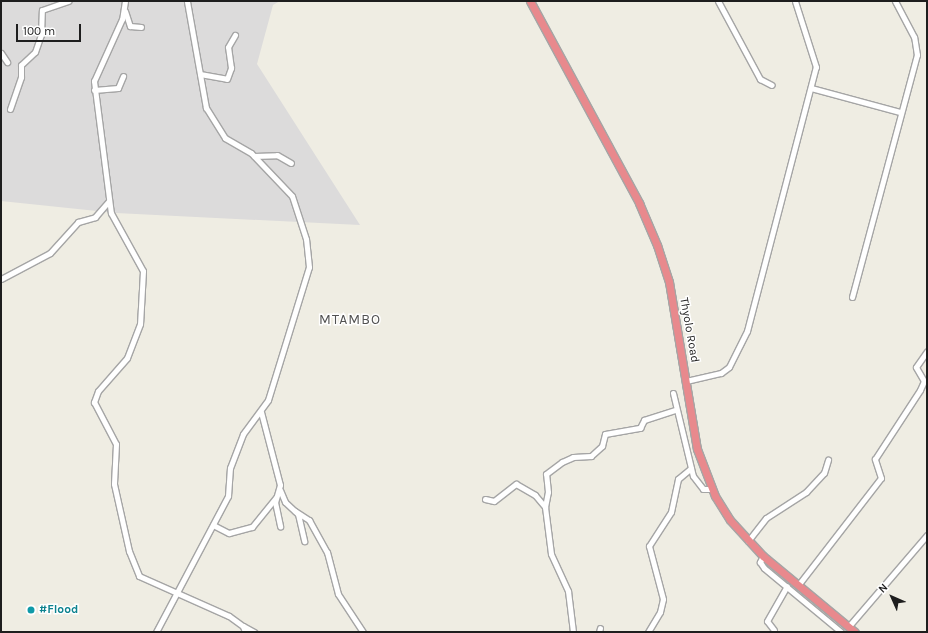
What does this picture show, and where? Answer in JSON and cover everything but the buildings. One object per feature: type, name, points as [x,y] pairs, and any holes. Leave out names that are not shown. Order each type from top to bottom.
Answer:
[{"type":"highway","name":"Thyolo Road","points":[[530,1],[657,245],[669,282],[697,449],[712,489],[730,520],[748,540],[764,556],[855,632]]},
{"type":"street","points":[[10,109],[21,77],[21,65],[35,52],[41,35],[42,10],[68,1]]},
{"type":"street","points":[[126,1],[125,10],[97,68],[94,90],[109,201],[116,226],[142,271],[140,324],[127,358],[98,391],[94,402],[116,444],[113,476],[133,566],[145,581],[175,592],[254,632]]},
{"type":"street","points":[[156,632],[175,592],[228,496],[230,468],[243,434],[260,412],[270,394],[303,295],[309,257],[292,196],[254,156],[227,139],[206,108],[187,1]]},
{"type":"street","points":[[718,1],[760,78],[772,85]]},
{"type":"street","points":[[686,381],[721,373],[730,367],[746,336],[811,88],[816,62],[795,1]]},
{"type":"street","points":[[852,297],[916,44],[895,1]]},
{"type":"street","points":[[125,10],[130,26],[141,27]]},
{"type":"street","points":[[200,74],[227,79],[231,68],[228,47],[235,35]]},
{"type":"street","points":[[1,53],[7,62]]},
{"type":"street","points":[[94,90],[118,88],[124,76]]},
{"type":"street","points":[[811,88],[900,112]]},
{"type":"street","points":[[254,156],[277,155],[291,163]]},
{"type":"street","points":[[1,279],[50,253],[78,222],[95,216],[109,201]]},
{"type":"street","points":[[799,584],[881,478],[875,459],[920,390],[924,381],[916,367],[927,351]]},
{"type":"street","points":[[673,393],[675,410],[691,468],[700,487],[712,489]]},
{"type":"street","points":[[573,632],[568,591],[550,554],[545,507],[548,492],[546,474],[562,462],[573,457],[591,456],[602,446],[605,434],[640,428],[644,420],[675,410]]},
{"type":"street","points":[[260,412],[280,490],[285,502],[309,520],[327,552],[338,594],[363,632]]},
{"type":"street","points":[[748,540],[766,518],[806,492],[824,473],[828,460]]},
{"type":"street","points":[[648,632],[660,612],[663,599],[649,546],[672,512],[678,479],[691,468]]},
{"type":"street","points":[[485,499],[494,502],[516,484],[535,496],[545,507]]},
{"type":"street","points":[[213,525],[229,533],[252,527],[280,490]]},
{"type":"street","points":[[276,497],[280,526]]},
{"type":"street","points":[[295,511],[304,541]]},
{"type":"street","points":[[849,626],[927,535]]},
{"type":"street","points":[[764,556],[761,564],[841,632]]},
{"type":"street","points":[[774,630],[767,621],[787,586]]},
{"type":"street","points":[[243,626],[245,632]]},
{"type":"shaded area","points":[[1,1],[280,1],[273,5],[257,64],[360,225],[116,213],[1,201]]},
{"type":"place","name":"#Flood","points":[[31,610]]},
{"type":"district","name":"MTAMBO","points":[[350,320]]}]
